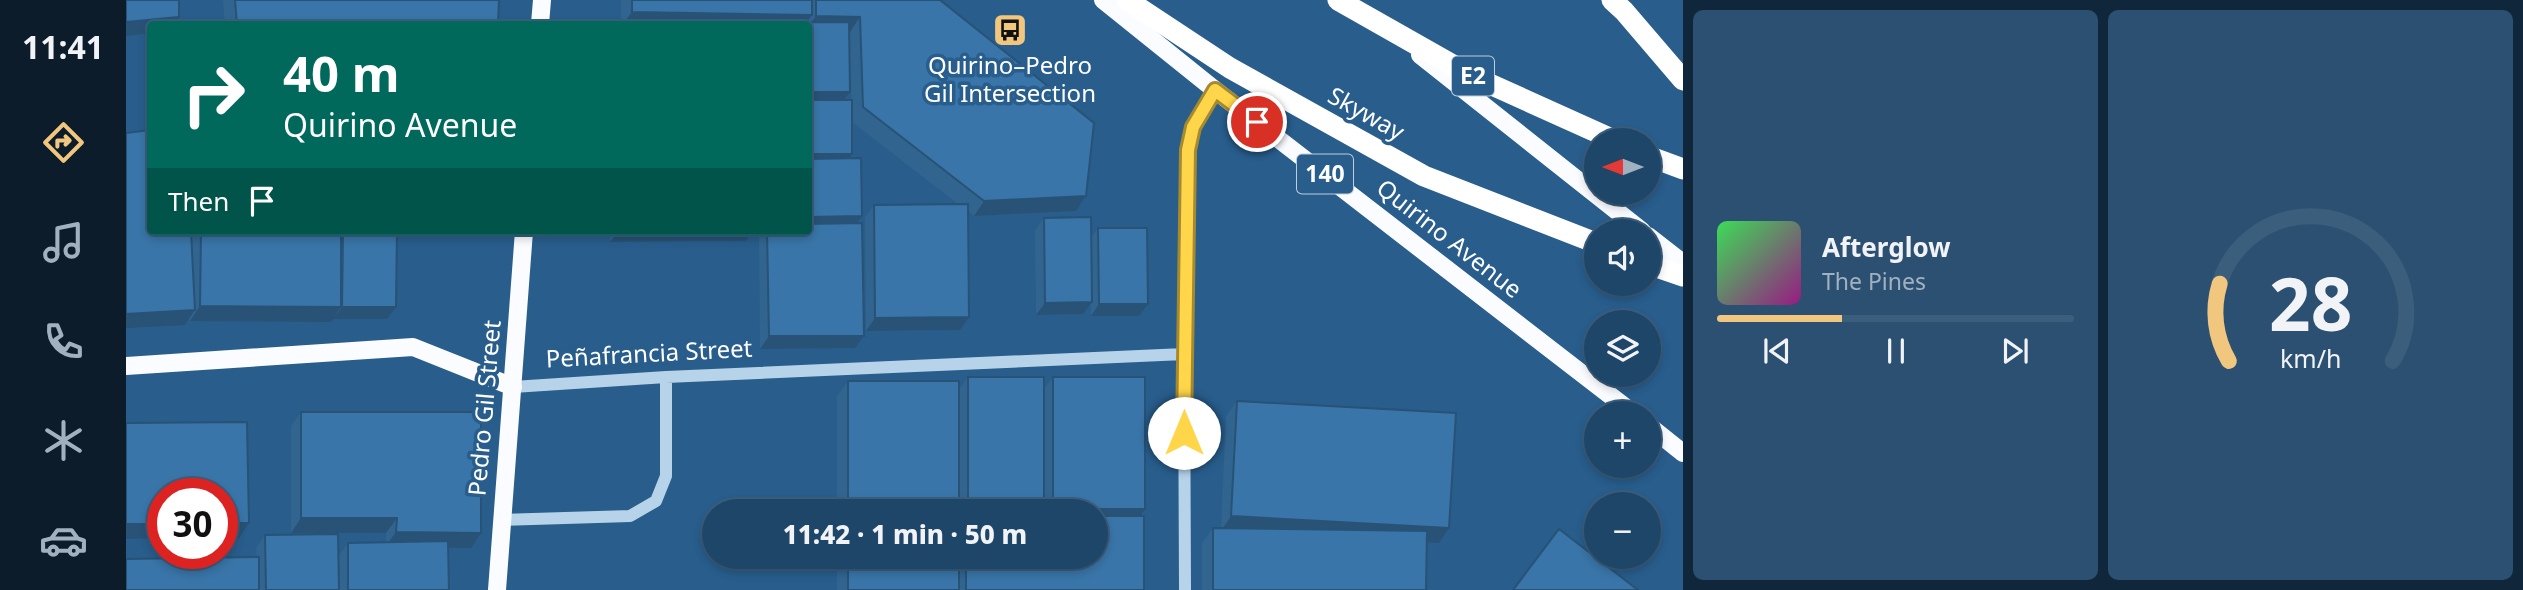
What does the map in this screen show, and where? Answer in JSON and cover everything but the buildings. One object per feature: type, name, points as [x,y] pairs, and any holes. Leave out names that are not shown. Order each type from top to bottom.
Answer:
[{"type":"highway","name":"Skyway","points":[[1127,0],[1230,68],[1424,176],[1584,238]]},
{"type":"highway","name":"E2","points":[[1338,0],[1472,76],[1587,128]]},
{"type":"highway","points":[[1612,0],[1625,11],[1683,80]]},
{"type":"highway","points":[[1661,161],[1683,169]]},
{"type":"highway","points":[[1661,268],[1683,276]]},
{"type":"main road","points":[[540,21],[542,0]]},
{"type":"main road","name":"Quirino Avenue","points":[[1102,0],[1617,401]]},
{"type":"main road","points":[[1351,0],[1628,219]]},
{"type":"main road","name":"Pedro Gil Street","points":[[497,590],[500,520],[524,235]]},
{"type":"main road","points":[[1661,246],[1683,263]]},
{"type":"main road","name":"Peñafrancia Street","points":[[126,366],[413,347],[513,387]]},
{"type":"main road","points":[[1661,435],[1683,453]]},
{"type":"street","points":[[1185,590],[1184,354],[1188,150],[1193,127],[1215,90]]},
{"type":"street","name":"Peñafrancia Street","points":[[513,387],[666,377],[1184,354]]},
{"type":"street","points":[[500,520],[631,516],[656,500],[666,476],[666,377]]},
{"type":"place","name":"Quirino–Pedro Gil Intersection","points":[[1010,30]]},
{"type":"route","points":[[1184,433],[1188,150],[1193,127],[1215,90],[1257,122]]}]
